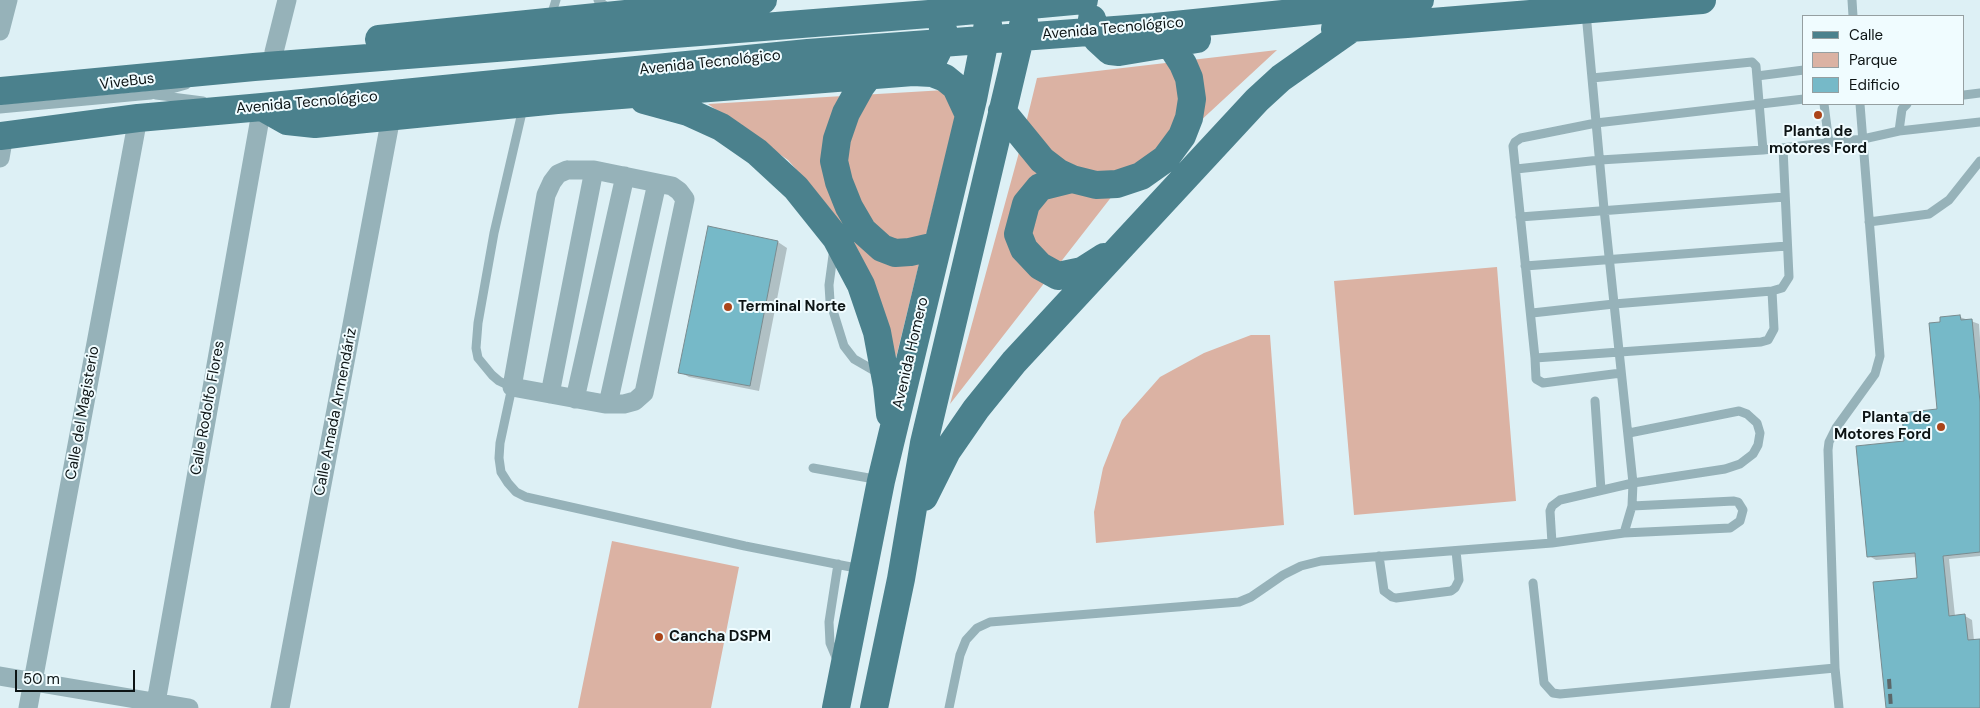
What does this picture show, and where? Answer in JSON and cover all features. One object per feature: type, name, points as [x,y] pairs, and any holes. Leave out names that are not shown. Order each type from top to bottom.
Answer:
[{"type":"main road","points":[[264,60],[300,47],[552,11],[763,0]]},
{"type":"main road","points":[[881,0],[927,7],[942,12],[943,29],[940,46],[934,58],[913,72]]},
{"type":"main road","name":"Avenida Homero","points":[[836,708],[843,675],[851,567],[880,480],[971,107],[993,0]]},
{"type":"main road","points":[[874,708],[901,579],[924,443],[1029,0]]},
{"type":"main road","name":"Avenida Tecnológico","points":[[0,92],[264,60],[927,7],[1084,0]]},
{"type":"main road","points":[[1090,0],[1092,22],[1097,39],[1102,46],[1110,51],[1119,52],[1198,39],[1289,30],[1352,28],[1702,0]]},
{"type":"main road","name":"Avenida Tecnológico","points":[[1,135],[144,106],[262,108],[808,53],[1155,27],[1420,0]]},
{"type":"main road","points":[[1005,103],[1042,160],[1059,173],[1072,179],[1096,185],[1117,184],[1141,176],[1164,159],[1182,136],[1189,118],[1192,99],[1189,78],[1183,64],[1155,27]]},
{"type":"main road","points":[[912,520],[947,451],[976,409],[1014,362],[1257,100],[1281,78],[1352,28]]},
{"type":"main road","points":[[899,47],[879,62],[861,86],[846,113],[837,139],[834,161],[839,182],[849,207],[863,231],[882,248],[895,253],[910,252],[936,246]]},
{"type":"main road","points":[[262,108],[287,121],[315,124],[524,103],[913,72],[932,73],[945,78],[956,87],[971,107]]},
{"type":"main road","points":[[620,95],[688,112],[721,127],[756,152],[796,188],[836,238],[861,285],[877,332],[892,432]]},
{"type":"main road","points":[[1072,179],[1040,187],[1026,204],[1018,234],[1024,249],[1040,266],[1058,276],[1082,271],[1109,254],[1139,228]]},
{"type":"main road","points":[[851,567],[901,579]]},
{"type":"street","points":[[0,32],[8,0]]},
{"type":"street","points":[[264,60],[287,0]]},
{"type":"street","name":"Calle del Magisterio","points":[[28,708],[144,106]]},
{"type":"street","name":"Calle Rodolfo Flores","points":[[155,705],[262,108]]},
{"type":"street","name":"Calle Amada Armendáriz","points":[[280,708],[391,117]]},
{"type":"street","points":[[567,170],[594,170],[672,186],[680,191],[685,199],[644,393],[635,401],[624,404],[608,404],[512,387],[546,195],[558,174],[567,170]]},
{"type":"street","points":[[550,394],[594,170]]},
{"type":"street","points":[[575,398],[625,176]]},
{"type":"street","points":[[608,404],[657,183]]},
{"type":"street","points":[[0,676],[155,705],[189,708]]},
{"type":"lane","points":[[1852,0],[1853,15]]},
{"type":"lane","points":[[1586,10],[1620,373],[1629,433],[1633,483],[1632,506],[1624,533]]},
{"type":"lane","name":"ViveBus","points":[[144,106],[264,60]]},
{"type":"lane","points":[[1592,78],[1749,61],[1756,66],[1763,150]]},
{"type":"lane","points":[[1757,76],[1802,70]]},
{"type":"lane","points":[[1965,95],[1980,92]]},
{"type":"lane","points":[[1620,373],[1543,383],[1536,379],[1532,313],[1525,266],[1513,146],[1518,139],[1596,123],[1802,99]]},
{"type":"lane","points":[[524,103],[494,233],[478,323],[476,348],[478,358],[492,375],[499,381],[512,387],[500,443],[499,458],[501,472],[516,492],[526,497],[745,546],[851,567]]},
{"type":"lane","points":[[1824,105],[1829,143]]},
{"type":"lane","points":[[1839,708],[1835,668],[1828,450],[1829,442],[1836,428],[1875,374],[1880,362],[1860,105]]},
{"type":"lane","points":[[1899,131],[1902,110],[1906,105]]},
{"type":"lane","points":[[1516,169],[1600,160],[1783,148],[1863,139],[1899,131],[1980,122]]},
{"type":"lane","points":[[1532,313],[1772,291],[1782,288],[1789,277],[1783,148]]},
{"type":"lane","points":[[1869,222],[1929,214],[1949,200],[1980,161]]},
{"type":"lane","points":[[1520,217],[1604,209],[1785,197]]},
{"type":"lane","points":[[1525,266],[1609,258],[1787,246]]},
{"type":"lane","points":[[1535,358],[1761,342],[1768,340],[1774,329],[1772,291]]},
{"type":"lane","points":[[1595,401],[1602,490]]},
{"type":"lane","points":[[1552,543],[1550,511],[1555,503],[1560,500],[1633,483],[1725,469],[1740,464],[1753,454],[1758,445],[1760,433],[1757,423],[1747,414],[1739,411],[1629,433]]},
{"type":"lane","points":[[814,468],[880,480]]},
{"type":"lane","points":[[949,708],[960,654],[966,640],[977,628],[990,622],[1239,602],[1251,597],[1283,575],[1301,566],[1321,561],[1552,543],[1624,533],[1730,528],[1740,522],[1743,510],[1738,502],[1734,501],[1632,506]]},
{"type":"lane","points":[[1379,556],[1384,591],[1396,598],[1451,591],[1456,588],[1459,580],[1456,551]]},
{"type":"lane","points":[[1534,583],[1544,683],[1553,693],[1560,694],[1835,668]]},
{"type":"green space","points":[[1277,50],[1184,136],[1116,191],[950,404],[1018,156],[1037,78]]},
{"type":"green space","points":[[962,89],[894,366],[859,257],[832,211],[788,160],[708,104]]},
{"type":"green space","points":[[1497,267],[1516,501],[1354,515],[1334,281]]},
{"type":"green space","points":[[1251,335],[1270,335],[1284,525],[1096,543],[1094,512],[1103,468],[1122,420],[1160,377],[1204,353]]},
{"type":"green space","name":"Cancha DSPM","points":[[612,541],[739,567],[711,708],[578,708]]},
{"type":"building","name":"Terminal Norte","points":[[708,226],[778,241],[750,386],[678,373]]},
{"type":"building","name":"Planta de Motores Ford","points":[[1960,315],[1961,320],[1972,319],[1980,402],[1980,552],[1943,556],[1949,616],[1965,614],[1968,640],[1980,639],[1980,708],[1886,708],[1873,582],[1917,578],[1915,553],[1867,557],[1856,446],[1904,441],[1902,413],[1937,409],[1929,323],[1940,322],[1940,317]]},
{"type":"railway","points":[[1889,679],[1891,708]]},
{"type":"place","name":"Planta de motores Ford","points":[[1818,115]]},
{"type":"place","name":"Terminal Norte","points":[[728,307]]},
{"type":"place","name":"Planta de Motores Ford","points":[[1941,427]]},
{"type":"place","name":"Cancha DSPM","points":[[659,637]]}]
